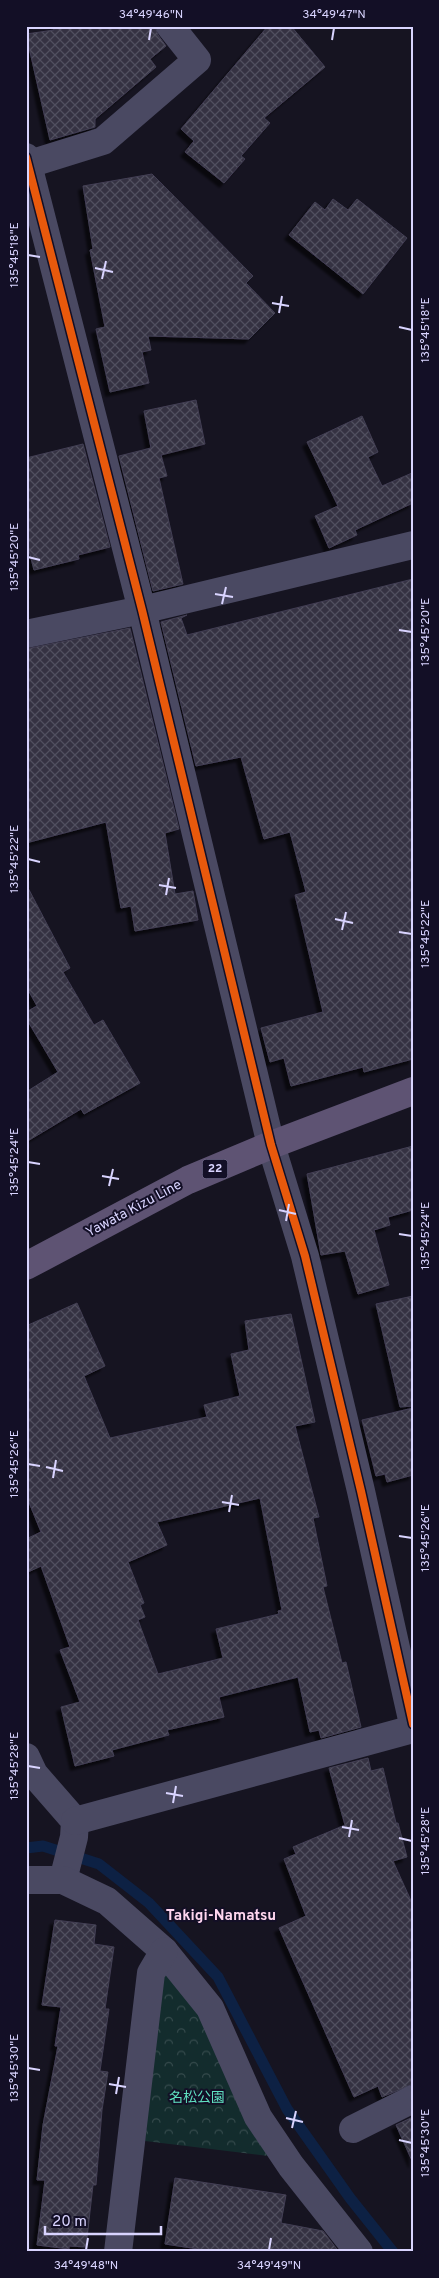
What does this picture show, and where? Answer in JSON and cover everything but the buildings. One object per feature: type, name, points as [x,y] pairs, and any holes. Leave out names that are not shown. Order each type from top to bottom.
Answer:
[{"type":"main road","name":"Yawata Kizu Line","points":[[26,1266],[188,1180],[271,1145],[413,1091]]},
{"type":"street","points":[[170,26],[197,60],[103,141],[27,162],[142,610],[271,1145],[304,1256],[363,1501],[413,1724]]},
{"type":"street","points":[[26,634],[142,610],[413,545]]},
{"type":"street","points":[[74,1829],[413,1729]]},
{"type":"street","points":[[26,1757],[34,1774],[74,1829],[64,1874]]},
{"type":"street","points":[[26,1880],[64,1874],[107,1901],[164,1951],[210,2008],[258,2117],[291,2166],[360,2252]]},
{"type":"street","points":[[118,2252],[151,1973],[164,1951]]},
{"type":"street","points":[[353,2129],[413,2100]]},
{"type":"green space","name":"名松公園","points":[[161,1972],[184,1975],[276,2157],[145,2141]]},
{"type":"waterway","points":[[26,1848],[43,1846],[99,1864],[149,1903],[218,1977],[287,2109],[350,2198],[393,2252]]},
{"type":"cycle path","points":[[26,157],[142,610],[271,1145],[305,1256],[361,1491],[413,1724]]},
{"type":"district","name":"Takigi-Namatsu","points":[[221,1916]]}]
